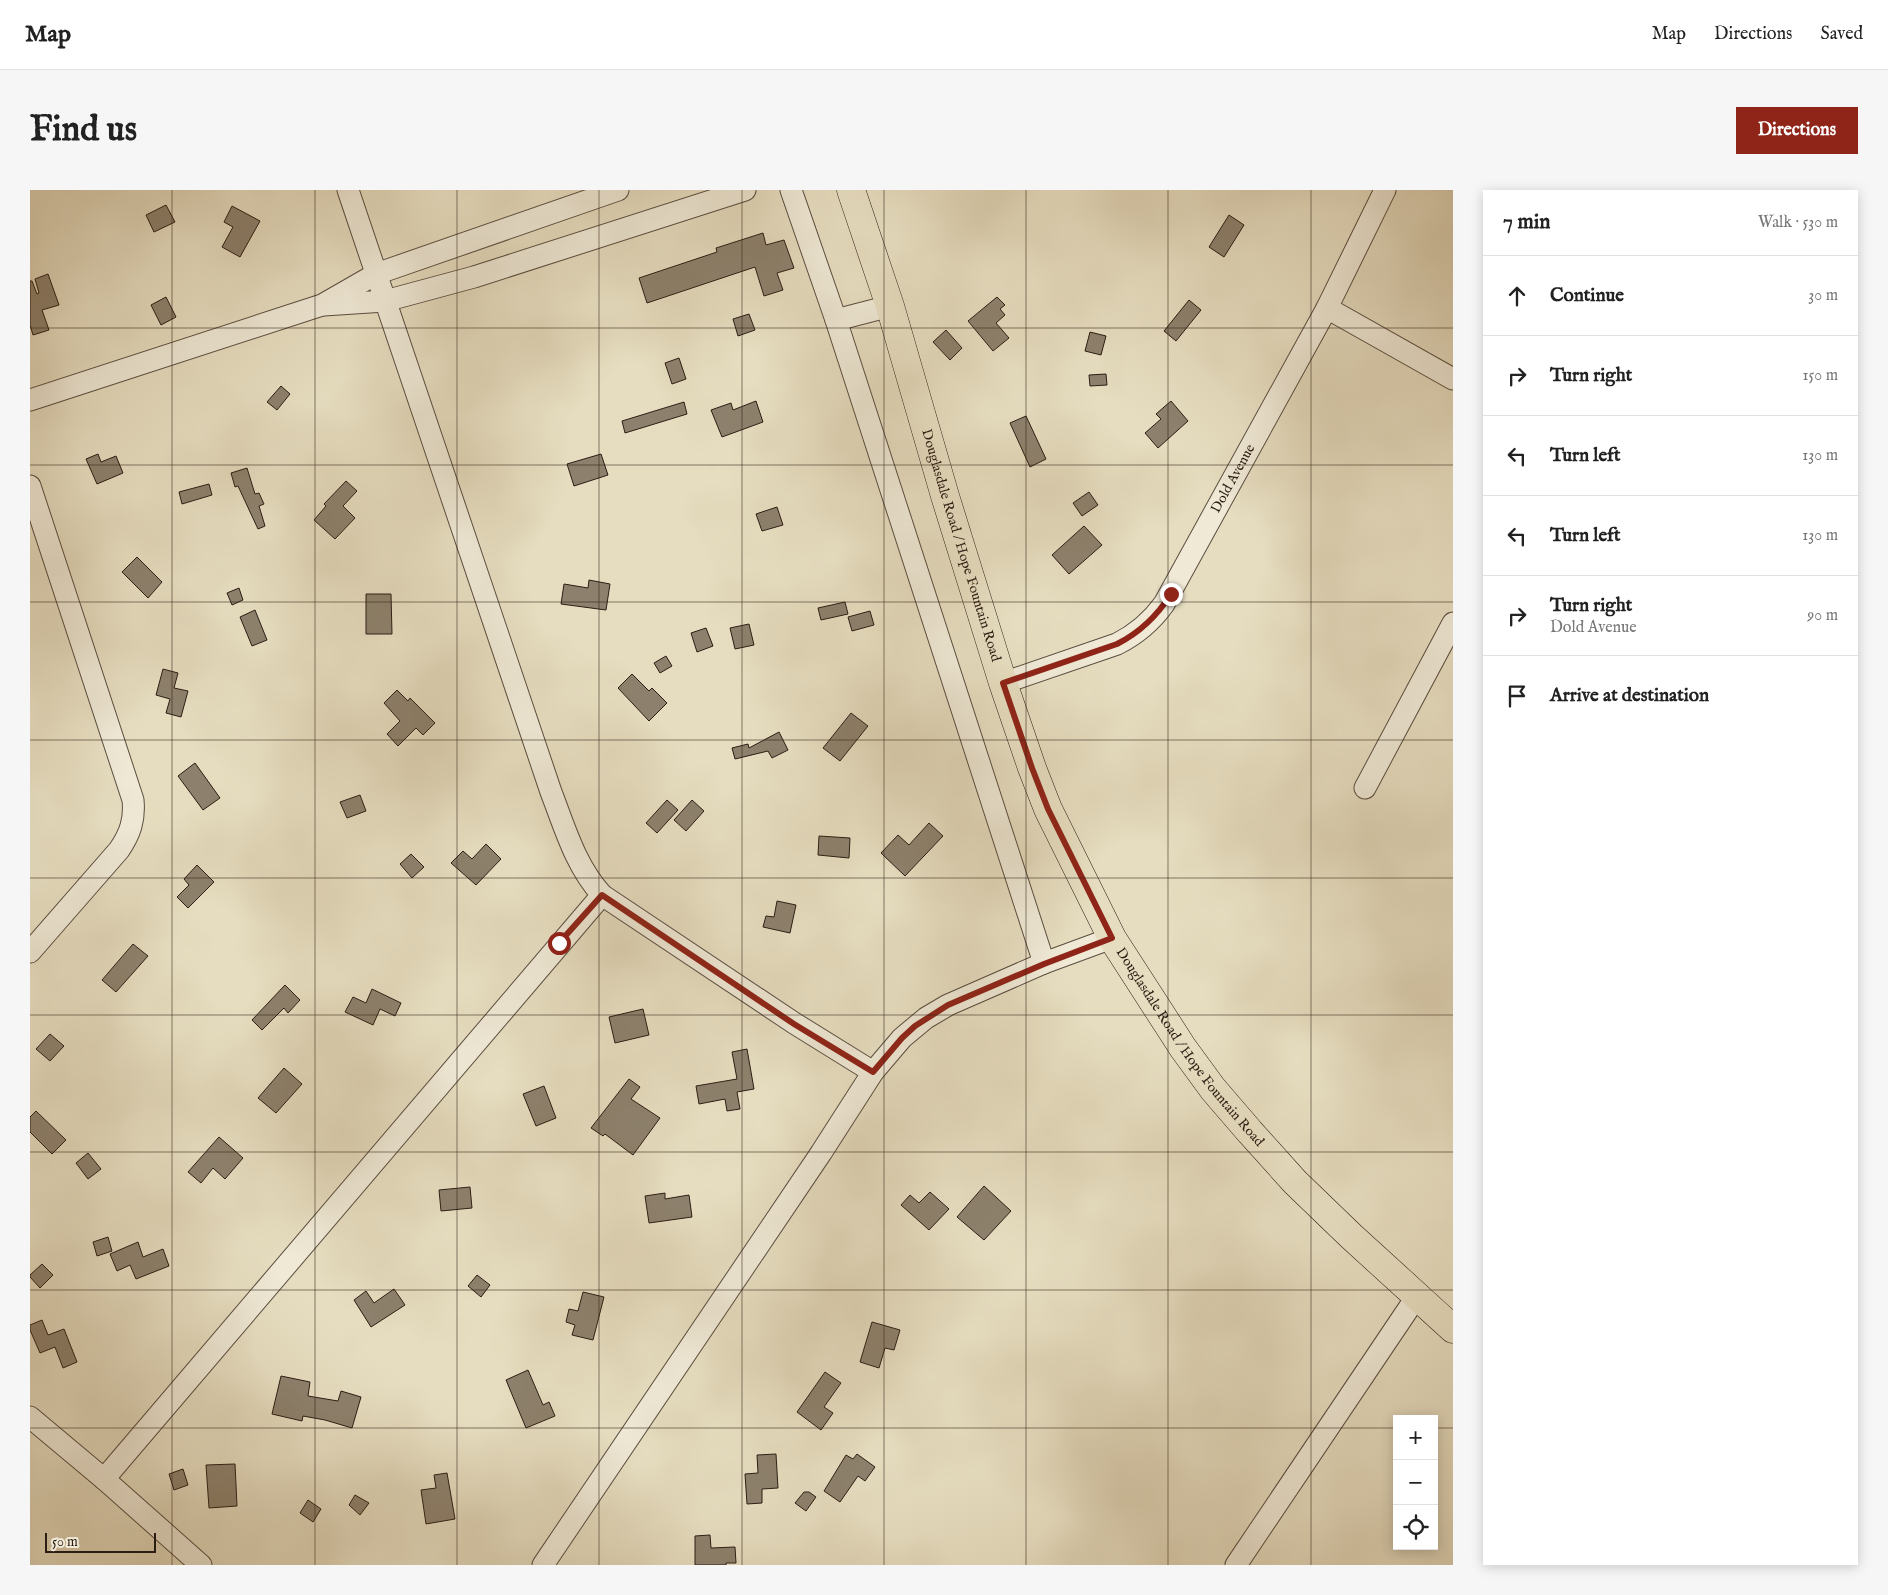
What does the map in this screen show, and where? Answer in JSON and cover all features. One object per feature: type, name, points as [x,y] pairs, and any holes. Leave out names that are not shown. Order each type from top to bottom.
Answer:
[{"type":"main road","name":"Douglasdale Road / Hope Fountain Road","points":[[851,190],[890,306],[945,496],[1003,683],[1032,768],[1048,809],[1112,938],[1183,1048],[1213,1089],[1244,1125],[1295,1182],[1453,1329]]},
{"type":"street","points":[[348,190],[551,792],[578,860],[589,879],[602,895],[794,1024],[873,1072]]},
{"type":"street","points":[[30,400],[322,304],[376,274],[618,190]]},
{"type":"street","points":[[322,304],[385,301],[474,277],[745,190]]},
{"type":"street","points":[[791,190],[836,320],[1044,964]]},
{"type":"street","name":"Dold Avenue","points":[[1003,683],[1117,644],[1134,635],[1157,614],[1171,594],[1326,308],[1385,190]]},
{"type":"street","points":[[836,320],[890,306]]},
{"type":"street","points":[[1326,308],[1453,378]]},
{"type":"street","points":[[30,486],[133,800],[134,813],[133,824],[119,850],[30,952]]},
{"type":"street","points":[[1365,788],[1453,623]]},
{"type":"street","points":[[104,1479],[602,895]]},
{"type":"street","points":[[543,1565],[821,1153],[873,1072],[902,1038],[926,1018],[948,1005],[1044,964],[1112,938]]},
{"type":"street","points":[[1236,1565],[1417,1296]]},
{"type":"street","points":[[30,1417],[104,1479],[201,1565]]},
{"type":"building","points":[[166,205],[175,222],[154,232],[146,215]]},
{"type":"building","points":[[232,206],[260,221],[240,257],[222,247],[233,227],[224,222]]},
{"type":"building","points":[[1229,215],[1244,225],[1224,257],[1209,247]]},
{"type":"building","points":[[763,233],[766,245],[784,240],[794,268],[777,273],[783,290],[764,296],[755,267],[647,303],[639,278],[717,252],[716,248]]},
{"type":"building","points":[[48,274],[59,305],[42,310],[49,330],[33,335],[30,325],[30,281],[32,281],[37,294],[39,293],[35,279]]},
{"type":"building","points":[[166,297],[176,317],[161,325],[151,305]]},
{"type":"building","points":[[997,297],[1005,305],[1000,309],[1005,315],[996,323],[1009,338],[993,351],[968,321]]},
{"type":"building","points":[[1189,300],[1201,310],[1176,341],[1164,331]]},
{"type":"building","points":[[749,314],[755,330],[738,336],[733,319]]},
{"type":"building","points":[[946,330],[962,348],[950,360],[933,342]]},
{"type":"building","points":[[1090,332],[1106,336],[1101,355],[1085,351]]},
{"type":"building","points":[[679,358],[686,379],[672,384],[665,363]]},
{"type":"building","points":[[1106,374],[1107,385],[1090,386],[1089,375]]},
{"type":"building","points":[[281,386],[290,394],[277,410],[267,402]]},
{"type":"building","points":[[756,401],[763,422],[722,437],[711,410],[731,403],[733,410]]},
{"type":"building","points":[[1171,401],[1188,421],[1158,448],[1145,433],[1161,419],[1156,414]]},
{"type":"building","points":[[684,402],[687,414],[625,433],[622,421]]},
{"type":"building","points":[[1026,416],[1046,459],[1030,467],[1010,423]]},
{"type":"building","points":[[98,454],[101,462],[116,456],[123,473],[97,484],[86,459]]},
{"type":"building","points":[[601,454],[608,475],[574,486],[567,464]]},
{"type":"building","points":[[247,468],[255,494],[259,493],[264,504],[259,506],[265,526],[258,529],[238,486],[235,487],[231,473]]},
{"type":"building","points":[[346,481],[357,491],[343,506],[355,518],[335,539],[314,520],[326,506],[324,504]]},
{"type":"building","points":[[209,484],[212,495],[182,504],[179,492]]},
{"type":"building","points":[[1089,492],[1098,505],[1082,516],[1073,503]]},
{"type":"building","points":[[777,507],[783,525],[762,531],[756,514]]},
{"type":"building","points":[[1084,526],[1102,545],[1069,574],[1052,555]]},
{"type":"building","points":[[137,557],[162,582],[148,598],[122,572]]},
{"type":"building","points":[[589,580],[610,584],[606,610],[561,604],[564,584],[588,588]]},
{"type":"building","points":[[239,588],[243,600],[232,605],[227,593]]},
{"type":"building","points":[[366,594],[391,594],[392,634],[366,634]]},
{"type":"building","points":[[845,602],[848,614],[821,620],[818,608]]},
{"type":"building","points":[[255,610],[267,640],[252,646],[240,617]]},
{"type":"building","points":[[870,611],[874,625],[852,631],[848,617]]},
{"type":"building","points":[[749,624],[754,645],[735,649],[730,628]]},
{"type":"building","points":[[706,628],[713,646],[697,652],[691,633]]},
{"type":"building","points":[[666,656],[672,666],[660,673],[654,663]]},
{"type":"building","points":[[163,669],[178,673],[174,688],[188,691],[181,717],[166,713],[170,699],[156,695]]},
{"type":"building","points":[[632,674],[649,691],[652,688],[667,703],[649,721],[618,688]]},
{"type":"building","points":[[397,690],[408,701],[410,698],[435,723],[423,735],[416,728],[398,746],[387,734],[400,721],[384,703]]},
{"type":"building","points":[[851,713],[868,726],[840,761],[823,748]]},
{"type":"building","points":[[779,732],[788,750],[772,758],[768,751],[735,759],[732,748],[748,744],[749,748]]},
{"type":"building","points":[[195,763],[220,798],[203,810],[178,776]]},
{"type":"building","points":[[360,795],[366,811],[347,818],[340,802]]},
{"type":"building","points":[[667,800],[678,810],[657,833],[646,823]]},
{"type":"building","points":[[692,800],[704,811],[686,831],[674,820]]},
{"type":"building","points":[[929,823],[943,836],[905,876],[881,853],[898,835],[909,845]]},
{"type":"building","points":[[819,836],[850,838],[849,858],[818,855]]},
{"type":"building","points":[[486,844],[501,859],[476,885],[451,863],[463,851],[472,859]]},
{"type":"building","points":[[411,854],[424,867],[412,878],[400,864]]},
{"type":"building","points":[[197,865],[214,882],[188,908],[177,897],[189,885],[184,879]]},
{"type":"building","points":[[777,901],[796,905],[790,933],[763,927],[766,916],[774,917]]},
{"type":"building","points":[[133,944],[148,956],[116,992],[102,980]]},
{"type":"building","points":[[285,985],[300,1000],[288,1013],[284,1008],[262,1030],[252,1020]]},
{"type":"building","points":[[372,989],[401,1003],[395,1016],[380,1009],[373,1025],[345,1012],[353,997],[366,1003]]},
{"type":"building","points":[[643,1009],[649,1035],[615,1043],[609,1017]]},
{"type":"building","points":[[50,1034],[64,1046],[50,1061],[36,1049]]},
{"type":"building","points":[[747,1049],[754,1089],[737,1092],[740,1109],[727,1111],[725,1099],[699,1104],[696,1086],[737,1079],[732,1052]]},
{"type":"building","points":[[284,1068],[302,1084],[276,1113],[258,1098]]},
{"type":"building","points":[[629,1079],[640,1087],[631,1099],[660,1118],[633,1155],[605,1134],[603,1136],[591,1128]]},
{"type":"building","points":[[544,1086],[556,1118],[536,1126],[523,1094]]},
{"type":"building","points":[[36,1111],[66,1140],[52,1154],[30,1132],[30,1117]]},
{"type":"building","points":[[219,1137],[243,1158],[225,1179],[213,1168],[201,1183],[188,1172]]},
{"type":"building","points":[[88,1153],[101,1169],[88,1179],[76,1163]]},
{"type":"building","points":[[984,1186],[1011,1211],[984,1240],[957,1217]]},
{"type":"building","points":[[470,1187],[472,1208],[441,1211],[439,1190]]},
{"type":"building","points":[[930,1192],[949,1209],[929,1230],[901,1205],[910,1195],[919,1203]]},
{"type":"building","points":[[665,1193],[665,1199],[689,1195],[692,1217],[649,1223],[645,1196]]},
{"type":"building","points":[[108,1237],[112,1251],[97,1256],[93,1242]]},
{"type":"building","points":[[138,1242],[143,1257],[163,1249],[169,1266],[136,1279],[130,1265],[117,1271],[110,1254]]},
{"type":"building","points":[[42,1264],[53,1275],[40,1288],[30,1275]]},
{"type":"building","points":[[477,1275],[490,1285],[481,1297],[468,1286]]},
{"type":"building","points":[[394,1289],[405,1305],[371,1327],[354,1300],[366,1291],[374,1303]]},
{"type":"building","points":[[583,1292],[604,1297],[593,1340],[572,1335],[575,1325],[566,1322],[569,1309],[578,1311]]},
{"type":"building","points":[[42,1320],[48,1335],[64,1329],[77,1362],[63,1368],[55,1347],[40,1353],[30,1330],[30,1325]]},
{"type":"building","points":[[872,1322],[900,1330],[894,1350],[885,1348],[879,1368],[860,1362]]},
{"type":"building","points":[[528,1370],[543,1405],[549,1402],[555,1416],[526,1428],[506,1380]]},
{"type":"building","points":[[825,1372],[841,1383],[824,1407],[833,1413],[821,1430],[797,1412]]},
{"type":"building","points":[[281,1376],[310,1382],[308,1396],[338,1401],[341,1391],[361,1397],[352,1428],[303,1416],[302,1421],[272,1414]]},
{"type":"building","points":[[776,1454],[778,1488],[762,1489],[762,1503],[747,1504],[745,1474],[758,1473],[757,1455]]},
{"type":"building","points":[[857,1454],[875,1467],[865,1481],[858,1476],[840,1502],[824,1491],[846,1455],[853,1459]]},
{"type":"building","points":[[235,1464],[237,1506],[209,1508],[206,1465]]},
{"type":"building","points":[[183,1469],[188,1485],[174,1490],[169,1474]]},
{"type":"building","points":[[447,1473],[455,1519],[426,1524],[421,1490],[436,1488],[434,1475]]},
{"type":"building","points":[[804,1492],[809,1492],[816,1497],[806,1511],[795,1503]]},
{"type":"building","points":[[355,1495],[369,1503],[360,1515],[349,1505]]},
{"type":"building","points":[[308,1500],[321,1509],[313,1522],[300,1513]]},
{"type":"building","points":[[710,1535],[711,1548],[735,1547],[736,1563],[726,1563],[726,1565],[695,1565],[695,1536]]},
{"type":"route","points":[[559,943],[602,895],[794,1024],[873,1072],[902,1038],[915,1026],[948,1005],[1044,964],[1112,938],[1048,809],[1003,683],[1117,644],[1134,635],[1148,624],[1171,594]]}]
